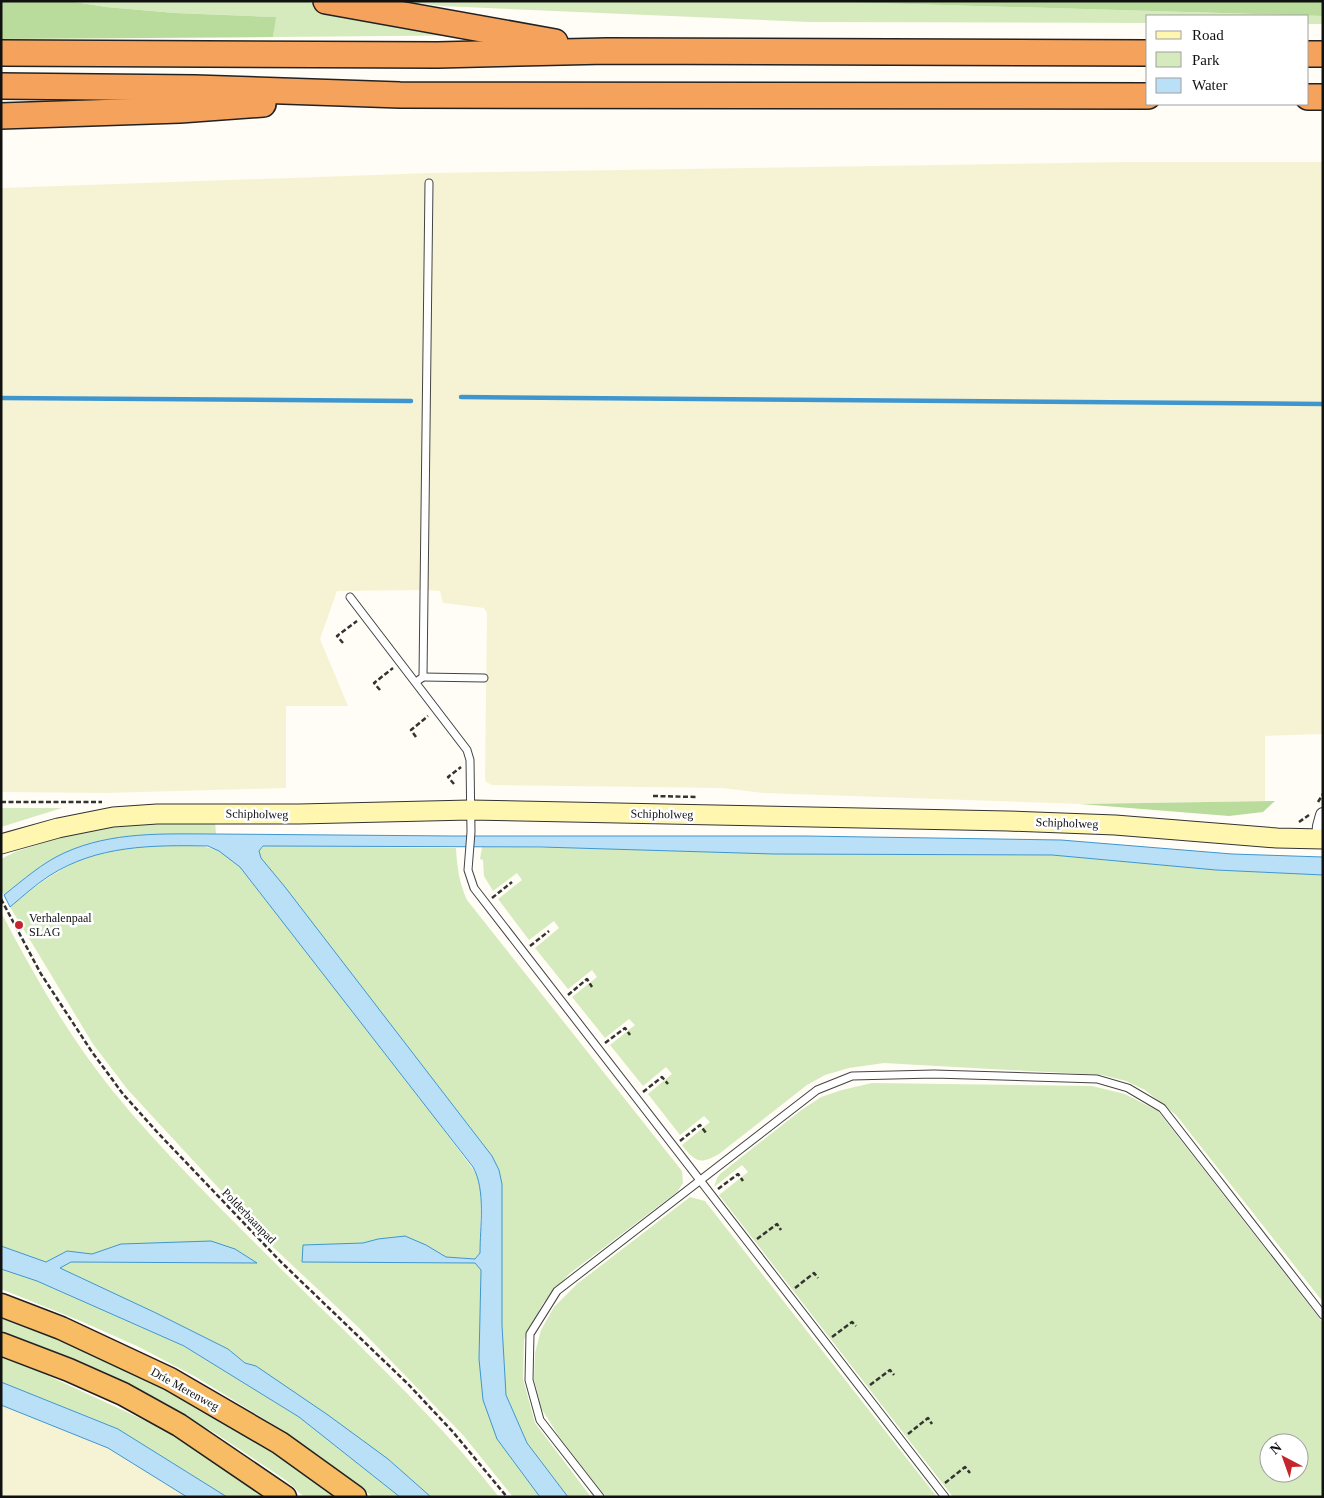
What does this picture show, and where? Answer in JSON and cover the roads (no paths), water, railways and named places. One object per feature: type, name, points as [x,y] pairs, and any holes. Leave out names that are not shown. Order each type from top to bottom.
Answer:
[{"type":"highway","points":[[326,1],[607,51]]},
{"type":"highway","points":[[1,53],[438,55],[607,51],[1146,53]]},
{"type":"highway","points":[[1309,54],[1323,54]]},
{"type":"highway","points":[[1,86],[195,88],[400,95],[1146,96]]},
{"type":"highway","points":[[1,116],[180,110],[400,95]]},
{"type":"highway","points":[[1309,97],[1323,97]]},
{"type":"highway","name":"Drie Merenweg","points":[[1,1305],[61,1328],[170,1379],[280,1443],[355,1497]]},
{"type":"highway","points":[[1,1344],[69,1370],[123,1394],[179,1425],[285,1497]]},
{"type":"main road","name":"Schipholweg","points":[[4,845],[58,828],[113,818],[157,814],[299,814],[470,810],[1008,821],[1115,825],[1277,838],[1321,838]]},
{"type":"street","name":"Schipholweg","points":[[1321,838],[1320,826],[1323,814]]},
{"type":"lane","points":[[423,677],[429,183]]},
{"type":"lane","points":[[350,597],[467,750],[470,760],[468,870],[470,880],[485,903],[945,1497]]},
{"type":"lane","points":[[416,682],[423,677],[484,678]]},
{"type":"lane","points":[[600,1497],[540,1420],[528,1380],[530,1334],[557,1291],[699,1179],[817,1090],[852,1076],[934,1074],[1096,1079],[1128,1088],[1162,1108],[1323,1315]]},
{"type":"water","points":[[177,834],[805,836],[1061,840],[1232,854],[1323,857],[1323,875],[1216,870],[1052,855],[774,854],[541,847],[263,846],[259,851],[261,858],[492,1156],[499,1170],[502,1184],[502,1325],[506,1395],[527,1443],[568,1497],[540,1497],[497,1439],[483,1400],[479,1359],[481,1270],[475,1263],[302,1262],[303,1245],[363,1243],[405,1236],[426,1245],[446,1257],[475,1259],[480,1253],[480,1186],[473,1167],[240,867],[219,851],[208,846],[166,846],[125,849],[86,858],[67,866],[49,876],[10,907],[4,895],[33,872],[64,853],[82,846],[120,837]]},
{"type":"water","points":[[211,1241],[235,1249],[257,1263],[71,1262],[60,1268],[228,1349],[245,1363],[256,1366],[388,1459],[431,1497],[400,1497],[299,1417],[184,1346],[37,1281],[1,1269],[1,1246],[46,1262],[67,1251],[92,1254],[121,1244]]},
{"type":"water","points":[[1,1382],[118,1429],[227,1497],[187,1497],[108,1448],[1,1405]]},
{"type":"waterway","points":[[461,397],[1323,404]]},
{"type":"waterway","points":[[1,398],[411,401]]},
{"type":"place","name":"Verhalenpaal SLAG","points":[[19,925]]}]
